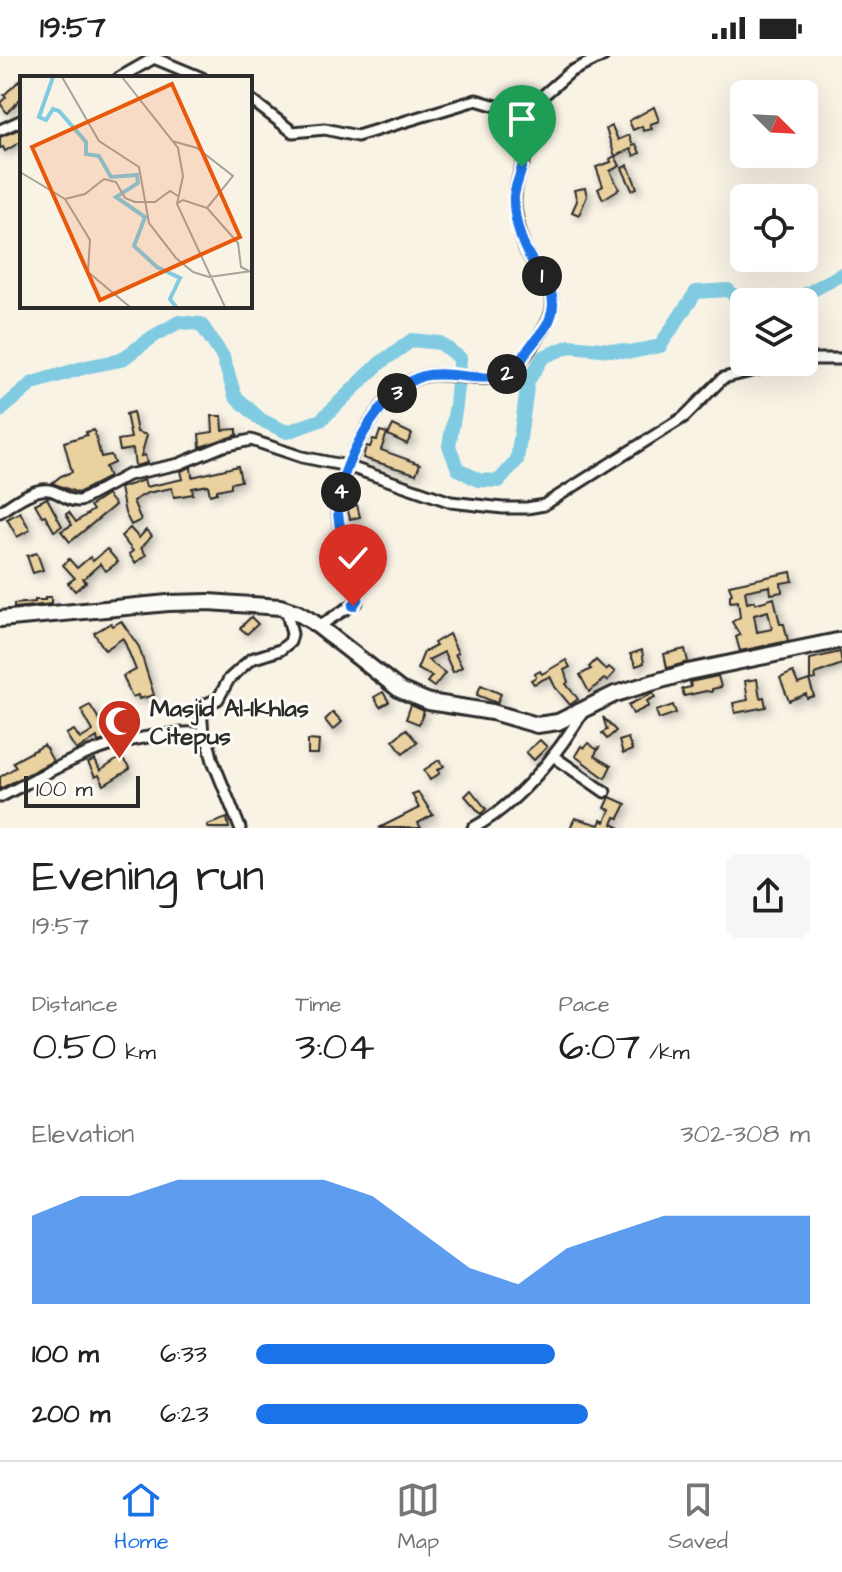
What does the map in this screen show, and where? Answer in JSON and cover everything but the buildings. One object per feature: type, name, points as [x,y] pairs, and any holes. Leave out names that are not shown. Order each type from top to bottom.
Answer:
[{"type":"main road","points":[[0,619],[168,603],[252,603],[286,609],[319,626],[400,690],[429,702],[492,712],[537,725],[558,722],[615,694],[688,672],[842,640]]},
{"type":"street","points":[[252,101],[293,132],[325,129],[353,136],[476,100],[510,110],[537,101],[570,72],[603,56]]},
{"type":"street","points":[[122,76],[154,58],[197,76]]},
{"type":"street","points":[[319,626],[353,606],[358,598],[338,508],[347,466],[358,441],[375,417],[402,387],[427,375],[500,376],[518,365],[548,322],[553,304],[549,285],[525,248],[514,196],[536,123],[537,101]]},
{"type":"street","points":[[0,130],[20,121]]},
{"type":"street","points":[[818,359],[842,359]]},
{"type":"street","points":[[0,512],[39,490],[80,501],[128,475],[179,464],[242,440],[261,442],[302,457],[347,466],[451,502],[503,508],[544,505],[684,417],[723,378],[731,376]]},
{"type":"street","points":[[240,828],[203,734],[201,709],[218,699],[229,679],[249,660],[280,650],[290,642],[292,634],[286,609]]},
{"type":"street","points":[[473,828],[500,811],[553,756],[584,710]]},
{"type":"street","points":[[0,797],[89,751],[140,737],[203,734]]},
{"type":"street","points":[[553,756],[605,792]]},
{"type":"waterway","points":[[817,288],[842,274]]},
{"type":"waterway","points":[[0,411],[33,383],[121,360],[179,322],[201,324],[223,357],[235,396],[261,420],[287,432],[321,420],[380,363],[412,340],[440,343],[460,358],[449,446],[458,469],[478,480],[499,481],[517,460],[528,381],[543,357],[570,346],[632,352],[660,346],[696,292],[730,292]]},
{"type":"place","name":"Masjid Al-Ikhlas Citepus","points":[[119,761]]},
{"type":"route","points":[[353,606],[358,598],[338,508],[347,466],[358,441],[402,387],[415,378],[436,374],[494,377],[509,373],[548,322],[553,296],[525,248],[516,213],[514,196],[522,167]]}]
